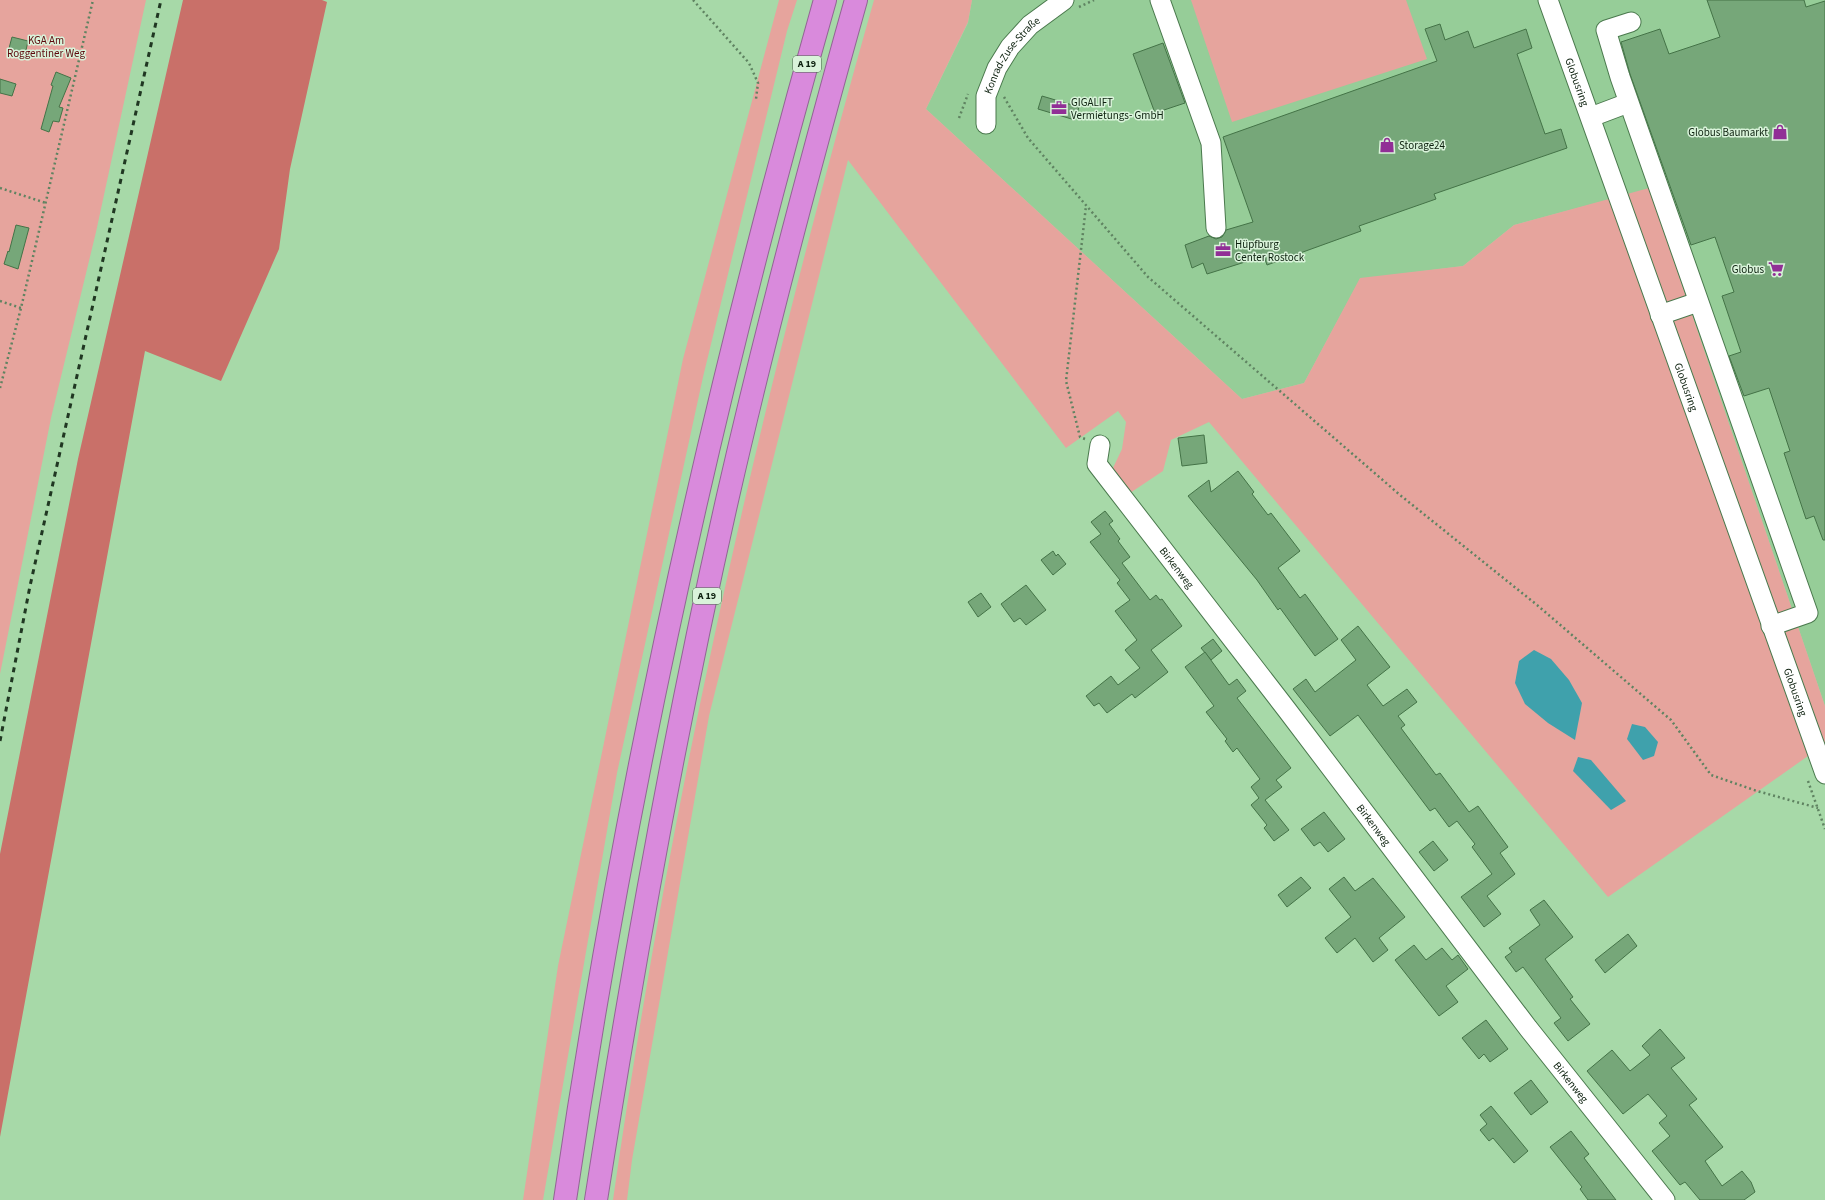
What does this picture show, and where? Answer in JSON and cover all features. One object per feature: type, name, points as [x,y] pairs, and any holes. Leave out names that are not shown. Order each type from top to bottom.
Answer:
[{"type":"highway","name":"A 19","points":[[564,1200],[584,1068],[633,798],[698,489],[786,136],[825,0]]},
{"type":"highway","name":"A 19","points":[[596,1200],[616,1075],[664,803],[728,495],[774,308],[856,0]]},
{"type":"street","points":[[1160,0],[1211,143],[1216,228]]},
{"type":"street","name":"Globusring","points":[[1548,0],[1825,774]]},
{"type":"street","name":"Konrad-Zuse-Straße","points":[[986,124],[986,96],[997,68],[1010,47],[1030,25],[1071,4]]},
{"type":"street","points":[[1631,22],[1606,30],[1628,103],[1808,613],[1771,626]]},
{"type":"street","points":[[1591,117],[1628,103]]},
{"type":"street","points":[[1660,315],[1698,302]]},
{"type":"street","name":"Birkenweg","points":[[1100,444],[1097,464],[1282,704],[1528,1028],[1665,1200]]},
{"type":"path","points":[[0,388],[21,308],[93,0]]},
{"type":"path","points":[[693,0],[749,62],[758,83],[756,99]]},
{"type":"path","points":[[1071,4],[1094,0]]},
{"type":"path","points":[[1004,92],[1004,97],[1028,138],[1148,278],[1400,494],[1537,605],[1671,720],[1711,775],[1756,791],[1818,808]]},
{"type":"path","points":[[0,188],[46,203]]},
{"type":"path","points":[[1086,206],[1066,381],[1080,437],[1100,444]]},
{"type":"path","points":[[0,301],[21,308]]},
{"type":"shaded area","points":[[183,0],[322,0],[327,2],[290,169],[279,249],[221,381],[145,351],[0,1137],[0,854],[78,459]]},
{"type":"shaded area","points":[[972,0],[1825,0],[1825,706],[1649,189],[1514,225],[1463,266],[1360,279],[1304,383],[1242,399],[926,109],[968,23]]},
{"type":"green space","name":"KGA Am Roggentiner Weg","points":[[0,0],[146,0],[96,232],[51,418],[0,674]]},
{"type":"green space","points":[[779,0],[797,0],[787,31],[703,377],[617,773],[543,1200],[523,1200],[558,966],[683,359]]},
{"type":"green space","points":[[874,0],[972,0],[968,22],[926,109],[1242,399],[1304,383],[1360,278],[1463,266],[1514,225],[1649,188],[1825,706],[1825,744],[1608,897],[1209,422],[1171,440],[1163,471],[1130,493],[1112,470],[1122,449],[1126,422],[1118,411],[1066,448],[848,160],[709,716],[632,1160],[627,1200],[613,1200],[636,1048],[662,897],[723,596],[757,446],[794,297]]},
{"type":"green space","points":[[1191,0],[1406,0],[1427,59],[1232,122]]},
{"type":"water","points":[[1534,650],[1551,659],[1569,680],[1582,703],[1575,740],[1548,723],[1525,704],[1515,683],[1519,661]]},
{"type":"water","points":[[1632,724],[1645,727],[1658,742],[1654,756],[1643,760],[1627,739]]},
{"type":"water","points":[[1578,757],[1591,760],[1626,801],[1611,810],[1573,771]]},
{"type":"building","name":"Globus","points":[[1707,0],[1804,0],[1806,7],[1825,1],[1825,540],[1823,540],[1814,516],[1806,519],[1784,453],[1790,451],[1769,388],[1744,396],[1729,356],[1741,352],[1722,296],[1734,292],[1715,237],[1691,245],[1630,74],[1621,42],[1660,29],[1669,54],[1720,37]]},
{"type":"building","points":[[1440,24],[1445,40],[1468,31],[1474,48],[1526,29],[1532,48],[1517,54],[1545,134],[1561,129],[1567,148],[1434,194],[1436,199],[1359,226],[1361,231],[1267,265],[1264,256],[1207,274],[1203,263],[1192,268],[1185,245],[1209,236],[1216,239],[1222,237],[1226,230],[1253,222],[1223,137],[1437,61],[1425,29]]},
{"type":"building","points":[[12,37],[28,41],[25,55],[8,52]]},
{"type":"building","points":[[1163,43],[1185,103],[1155,113],[1133,54]]},
{"type":"building","points":[[56,72],[71,78],[59,107],[63,108],[59,122],[53,121],[49,132],[41,129],[53,86],[51,85]]},
{"type":"building","points":[[0,79],[16,84],[12,96],[0,93]]},
{"type":"building","name":"GIGALIFT Vermietungs- GmbH","points":[[1042,96],[1079,107],[1075,120],[1038,109]]},
{"type":"building","points":[[16,225],[29,228],[18,269],[4,264],[8,251],[9,252]]},
{"type":"building","points":[[1204,435],[1207,463],[1182,466],[1178,438]]},
{"type":"building","points":[[1238,471],[1254,492],[1252,494],[1268,515],[1271,513],[1300,551],[1278,568],[1300,598],[1305,594],[1338,639],[1315,656],[1280,608],[1278,610],[1257,580],[1188,496],[1209,480],[1211,492]]},
{"type":"building","points":[[1105,511],[1113,521],[1109,524],[1120,539],[1118,541],[1130,557],[1122,563],[1150,600],[1156,595],[1160,600],[1162,599],[1182,626],[1151,650],[1168,672],[1135,698],[1132,694],[1107,713],[1099,703],[1094,706],[1086,696],[1111,676],[1118,685],[1140,668],[1125,650],[1137,640],[1115,611],[1130,600],[1117,583],[1120,580],[1090,542],[1101,534],[1091,522]]},
{"type":"building","points":[[1053,551],[1056,556],[1058,554],[1066,564],[1053,575],[1041,560]]},
{"type":"building","points":[[1026,585],[1046,610],[1026,625],[1020,618],[1014,622],[1001,604]]},
{"type":"building","points":[[981,593],[991,607],[978,617],[968,602]]},
{"type":"building","points":[[1358,626],[1390,667],[1367,685],[1383,706],[1407,689],[1417,702],[1398,716],[1405,725],[1401,728],[1436,775],[1440,773],[1469,812],[1478,806],[1508,847],[1500,853],[1515,874],[1487,896],[1501,914],[1484,927],[1461,897],[1492,874],[1472,847],[1475,844],[1457,821],[1449,827],[1435,808],[1430,811],[1358,715],[1330,736],[1293,689],[1306,679],[1315,692],[1356,660],[1341,640]]},
{"type":"building","points":[[1213,639],[1222,651],[1211,660],[1201,648]]},
{"type":"building","points":[[1205,652],[1229,685],[1237,679],[1246,691],[1237,698],[1291,768],[1276,780],[1282,787],[1265,800],[1289,830],[1274,841],[1264,828],[1267,825],[1251,805],[1259,798],[1251,787],[1260,779],[1237,748],[1233,752],[1225,741],[1227,739],[1206,712],[1214,706],[1185,667]]},
{"type":"building","points":[[1324,812],[1345,839],[1328,852],[1320,842],[1314,846],[1301,829]]},
{"type":"building","points":[[1433,841],[1448,860],[1434,871],[1419,852]]},
{"type":"building","points":[[1301,877],[1311,888],[1287,907],[1278,895]]},
{"type":"building","points":[[1344,877],[1355,891],[1373,878],[1405,917],[1379,938],[1388,950],[1373,962],[1355,938],[1337,953],[1325,938],[1351,917],[1329,889]]},
{"type":"building","points":[[1544,900],[1573,937],[1545,959],[1573,997],[1570,999],[1590,1024],[1568,1041],[1554,1023],[1561,1018],[1523,967],[1516,972],[1505,957],[1512,952],[1509,948],[1540,925],[1530,910]]},
{"type":"building","points":[[1628,934],[1637,946],[1605,973],[1595,960]]},
{"type":"building","points":[[1414,945],[1426,960],[1442,948],[1452,960],[1458,955],[1468,969],[1446,986],[1458,1002],[1439,1016],[1395,960]]},
{"type":"building","points":[[1486,1020],[1508,1049],[1490,1062],[1484,1054],[1479,1059],[1462,1038]]},
{"type":"building","points":[[1660,1029],[1685,1058],[1671,1068],[1697,1099],[1689,1105],[1723,1147],[1705,1161],[1722,1186],[1742,1171],[1751,1182],[1755,1192],[1744,1200],[1700,1200],[1685,1182],[1680,1185],[1652,1151],[1670,1136],[1659,1123],[1667,1116],[1648,1094],[1623,1114],[1587,1071],[1612,1050],[1630,1071],[1650,1055],[1642,1046]]},
{"type":"building","points":[[1531,1080],[1548,1102],[1531,1115],[1514,1093]]},
{"type":"building","points":[[1491,1106],[1528,1151],[1514,1163],[1493,1138],[1489,1141],[1480,1130],[1487,1124],[1480,1115]]},
{"type":"building","points":[[1571,1131],[1589,1154],[1584,1158],[1616,1200],[1588,1200],[1580,1189],[1582,1187],[1550,1147]]},
{"type":"railway","points":[[0,741],[30,586],[161,0]]},
{"type":"place","name":"GIGALIFT Vermietungs- GmbH","points":[[1059,108]]},
{"type":"place","name":"Globus Baumarkt","points":[[1780,132]]},
{"type":"place","name":"Storage24","points":[[1387,145]]},
{"type":"place","name":"Hüpfburg Center Rostock","points":[[1223,250]]},
{"type":"place","name":"Globus","points":[[1776,269]]}]
